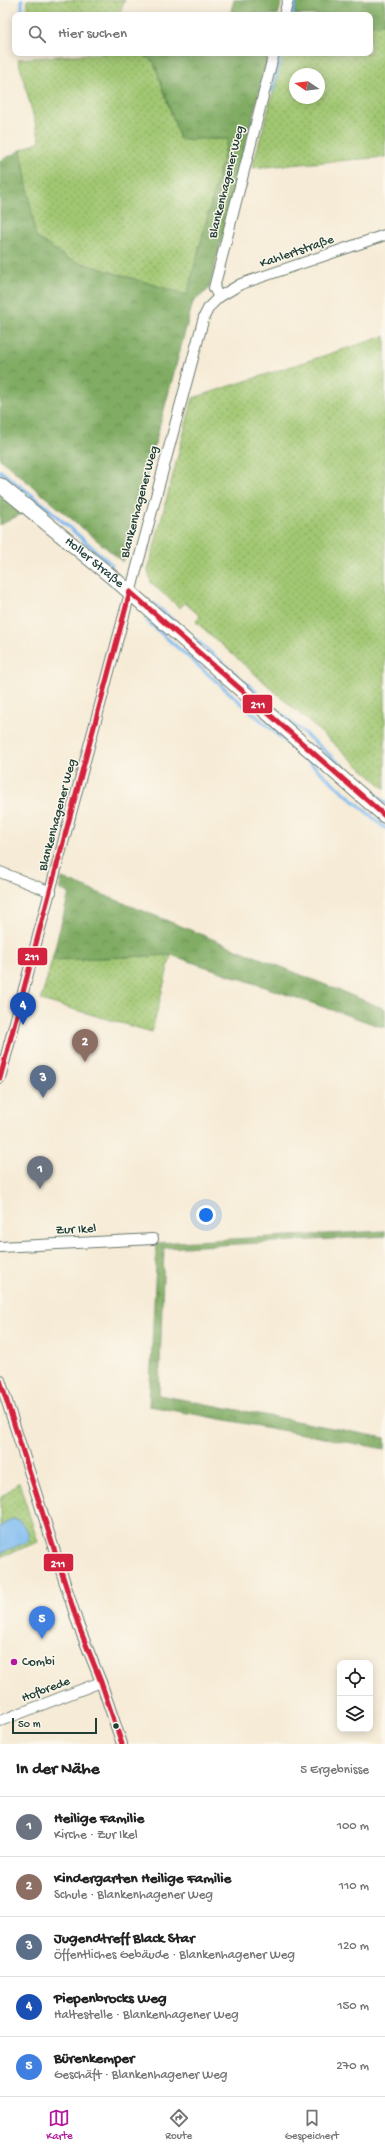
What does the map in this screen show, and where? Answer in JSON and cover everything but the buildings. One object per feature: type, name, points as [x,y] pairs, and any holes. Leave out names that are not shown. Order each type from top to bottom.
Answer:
[{"type":"street","points":[[285,12],[288,0]]},
{"type":"street","name":"Blankenhagener Weg","points":[[0,1078],[204,317],[209,307],[219,297],[214,288],[273,56]]},
{"type":"street","name":"Kahlertstraße","points":[[219,297],[241,284],[385,235]]},
{"type":"street","name":"Holler Straße","points":[[0,485],[130,592],[385,816]]},
{"type":"street","points":[[0,872],[51,892]]},
{"type":"street","name":"Zur Ikel","points":[[0,1247],[153,1239]]},
{"type":"street","points":[[0,1380],[79,1628],[101,1682],[122,1744]]},
{"type":"street","name":"Hofbrede","points":[[0,1722],[101,1682]]},
{"type":"green space","points":[[27,0],[125,0],[120,12],[27,12]]},
{"type":"green space","points":[[234,0],[282,0],[279,12],[231,12]]},
{"type":"green space","points":[[298,0],[385,0],[385,24],[373,25],[373,12],[295,12]]},
{"type":"green space","points":[[385,24],[385,157],[252,168],[283,56],[373,56],[373,25]]},
{"type":"green space","points":[[61,56],[145,56],[154,62],[180,139],[228,139],[187,295],[68,259],[36,237],[21,150],[40,141],[18,59]]},
{"type":"green space","points":[[145,56],[268,56],[209,289],[193,302],[123,562],[0,459],[0,161],[21,150],[36,237],[68,259],[187,295],[228,139],[180,139],[154,62]]},
{"type":"green space","points":[[385,336],[385,789],[196,622],[200,616],[185,603],[180,608],[151,583],[148,570],[193,398]]},
{"type":"green space","points":[[0,495],[23,513],[0,525]]},
{"type":"green space","points":[[62,878],[385,1009],[385,1028],[171,955],[52,960],[69,893],[59,889]]},
{"type":"green space","points":[[171,955],[152,1032],[41,1000],[52,960]]},
{"type":"green space","points":[[385,1231],[385,1236],[164,1248],[159,1395],[385,1438],[385,1449],[149,1406],[157,1243]]},
{"type":"green space","points":[[19,1482],[38,1542],[0,1557],[0,1553],[27,1542],[12,1519],[0,1527],[0,1499]]},
{"type":"water","points":[[12,1519],[19,1520],[27,1530],[29,1539],[27,1542],[0,1553],[0,1527]]},
{"type":"waterway","points":[[22,0],[22,12]]},
{"type":"waterway","points":[[293,12],[296,0]]},
{"type":"waterway","points":[[272,91],[281,56]]},
{"type":"waterway","points":[[0,471],[44,505],[112,565]]},
{"type":"waterway","points":[[153,603],[354,776]]},
{"type":"waterway","points":[[147,621],[385,828]]},
{"type":"waterway","points":[[365,785],[385,803]]},
{"type":"transit line","name":"211","points":[[130,592],[385,816]]},
{"type":"transit line","name":"211","points":[[0,1078],[130,592]]},
{"type":"transit line","name":"211","points":[[0,1380],[79,1627],[101,1682],[122,1744]]},
{"type":"place","name":"Piepenbrocks Weg","points":[[23,1025]]},
{"type":"place","name":"Kindergarten Heilige Familie","points":[[85,1062]]},
{"type":"place","name":"Jugendtreff Black Star","points":[[43,1098]]},
{"type":"place","name":"Heilige Familie","points":[[40,1189]]},
{"type":"place","name":"Bürenkemper","points":[[42,1639]]},
{"type":"place","name":"Combi","points":[[14,1662]]}]
